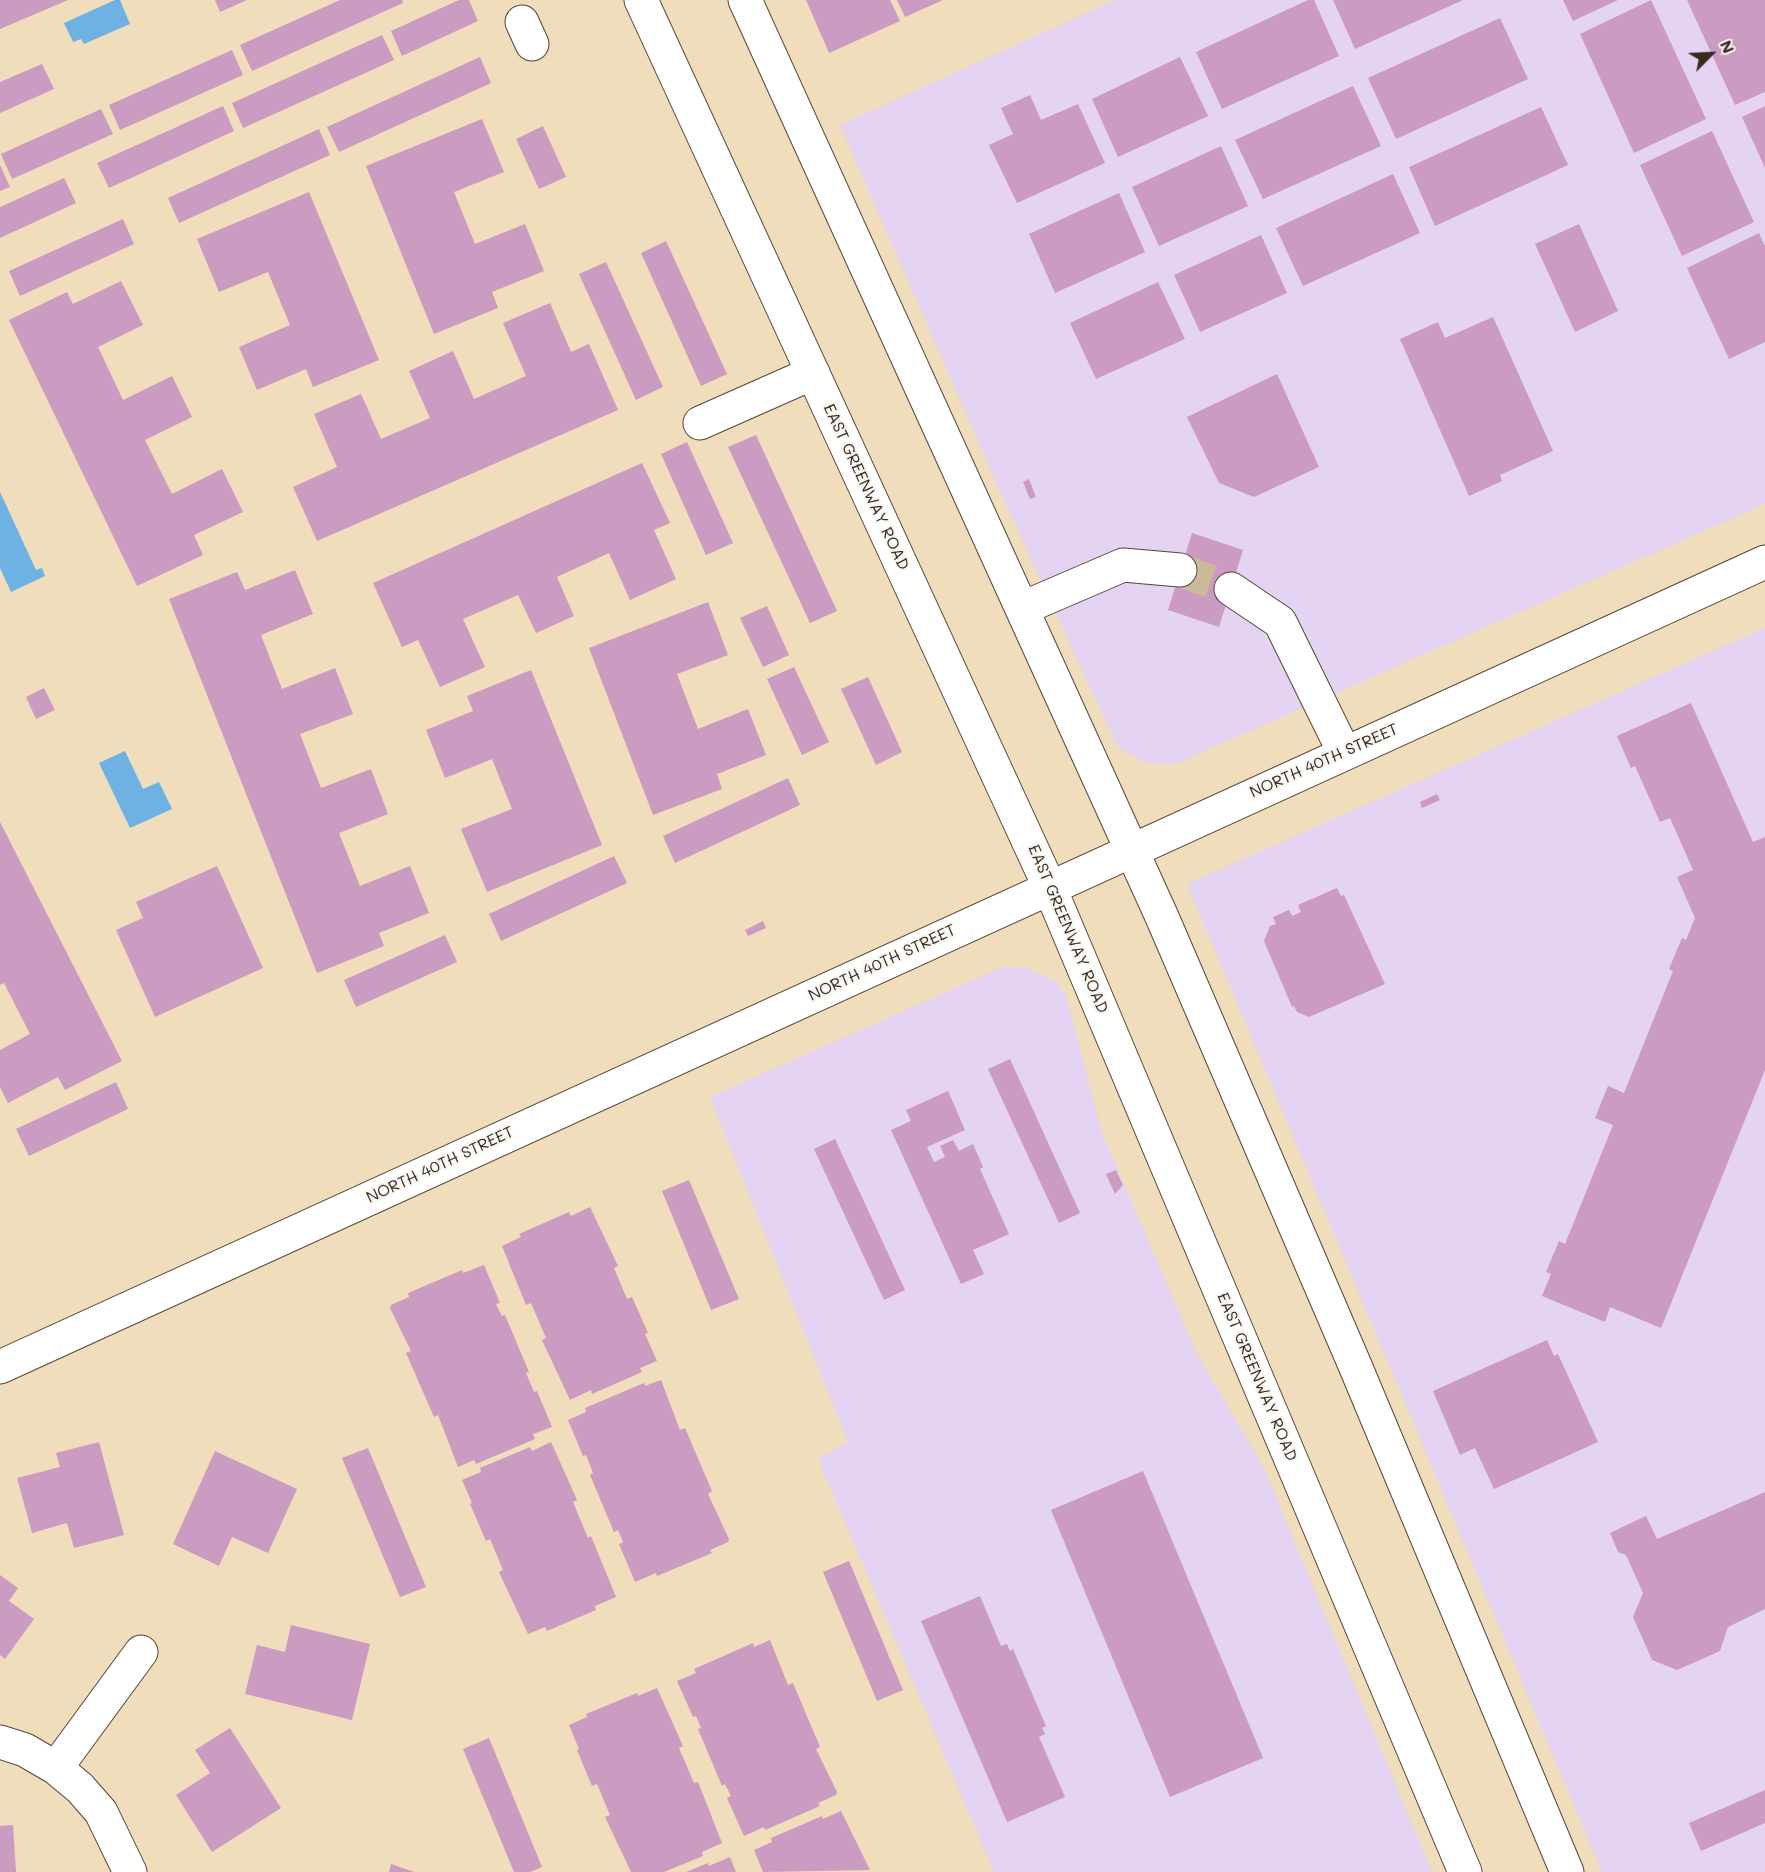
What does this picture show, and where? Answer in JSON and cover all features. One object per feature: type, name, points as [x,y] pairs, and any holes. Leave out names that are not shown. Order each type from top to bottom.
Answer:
[{"type":"main road","name":"EAST GREENWAY ROAD","points":[[641,0],[1050,886],[1465,1872]]},
{"type":"main road","points":[[745,0],[1132,848],[1358,1374],[1567,1872]]},
{"type":"main road","points":[[700,423],[813,373]]},
{"type":"main road","name":"NORTH 40TH STREET","points":[[0,1367],[1132,848],[1765,562]]},
{"type":"main road","points":[[1023,608],[1123,565],[1180,570]]},
{"type":"main road","points":[[1231,589],[1280,622],[1344,752]]},
{"type":"main road","points":[[56,1768],[141,1652]]},
{"type":"main road","points":[[0,1742],[25,1750],[56,1768],[80,1788],[101,1812],[130,1872]]},
{"type":"shaded area","points":[[1115,0],[1765,0],[1765,504],[1173,765],[1143,762],[1117,746],[997,485],[840,125]]},
{"type":"shaded area","points":[[1765,628],[1765,1872],[1602,1872],[1187,884]]},
{"type":"shaded area","points":[[1003,967],[1023,967],[1055,981],[1066,995],[1102,1133],[1197,1354],[1263,1466],[1432,1872],[994,1872],[818,1459],[848,1442],[710,1097]]},
{"type":"water","points":[[115,0],[120,0],[130,24],[84,44],[81,39],[73,42],[64,23]]},
{"type":"water","points":[[0,492],[36,570],[42,568],[45,576],[11,592],[0,568]]},
{"type":"water","points":[[125,751],[143,789],[159,782],[172,809],[130,828],[99,763]]},
{"type":"building","points":[[0,0],[68,0],[0,29]]},
{"type":"building","points":[[215,0],[247,0],[220,12]]},
{"type":"building","points":[[340,0],[402,0],[403,3],[252,71],[240,45]]},
{"type":"building","points":[[459,0],[469,0],[478,21],[402,56],[391,31]]},
{"type":"building","points":[[806,0],[890,0],[900,21],[829,53]]},
{"type":"building","points":[[897,0],[943,0],[905,17]]},
{"type":"building","points":[[1308,0],[1314,0],[1339,56],[1222,109],[1196,52]]},
{"type":"building","points":[[1333,0],[1463,0],[1355,49]]},
{"type":"building","points":[[1563,0],[1618,0],[1573,21]]},
{"type":"building","points":[[1651,0],[1706,119],[1634,153],[1580,34]]},
{"type":"building","points":[[1687,0],[1765,0],[1765,92],[1735,105]]},
{"type":"building","points":[[1500,18],[1528,79],[1396,139],[1368,78]]},
{"type":"building","points":[[382,35],[394,60],[243,128],[232,103]]},
{"type":"building","points":[[232,50],[243,75],[120,130],[109,105]]},
{"type":"building","points":[[480,57],[491,83],[339,152],[327,127]]},
{"type":"building","points":[[1180,57],[1208,116],[1118,157],[1092,99]]},
{"type":"building","points":[[42,64],[54,89],[0,113],[0,82]]},
{"type":"building","points":[[1353,86],[1381,146],[1263,199],[1235,140]]},
{"type":"building","points":[[1030,95],[1041,120],[1078,104],[1105,163],[1017,203],[989,145],[1013,134],[1001,108]]},
{"type":"building","points":[[223,106],[234,131],[109,188],[97,163]]},
{"type":"building","points":[[1765,106],[1765,168],[1742,117]]},
{"type":"building","points":[[1541,107],[1568,165],[1435,226],[1409,167]]},
{"type":"building","points":[[101,109],[113,134],[12,179],[1,154]]},
{"type":"building","points":[[482,119],[504,172],[454,192],[475,244],[525,224],[544,271],[492,292],[498,308],[434,334],[366,166]]},
{"type":"building","points":[[543,126],[566,177],[539,189],[516,139]]},
{"type":"building","points":[[319,129],[330,155],[179,223],[168,198]]},
{"type":"building","points":[[1712,131],[1754,222],[1682,256],[1640,165]]},
{"type":"building","points":[[1221,146],[1248,206],[1159,246],[1132,187]]},
{"type":"building","points":[[0,165],[10,187],[0,191]]},
{"type":"building","points":[[1393,174],[1420,233],[1303,286],[1276,228]]},
{"type":"building","points":[[64,178],[76,203],[0,238],[0,207]]},
{"type":"building","points":[[309,192],[379,360],[313,387],[306,369],[257,390],[239,347],[290,325],[268,272],[219,292],[197,239]]},
{"type":"building","points":[[1119,193],[1145,252],[1055,293],[1029,234]]},
{"type":"building","points":[[123,219],[134,244],[20,296],[9,271]]},
{"type":"building","points":[[1579,224],[1618,311],[1575,332],[1535,244]]},
{"type":"building","points":[[1759,233],[1765,246],[1765,342],[1729,359],[1687,268]]},
{"type":"building","points":[[1261,235],[1287,293],[1200,332],[1174,275]]},
{"type":"building","points":[[666,241],[727,374],[701,386],[641,253]]},
{"type":"building","points":[[606,262],[663,387],[636,400],[579,274]]},
{"type":"building","points":[[121,281],[143,325],[98,347],[123,400],[172,376],[192,417],[145,440],[172,494],[222,469],[243,512],[194,535],[203,555],[137,586],[9,320],[67,292],[73,304]]},
{"type":"building","points":[[1158,282],[1185,339],[1096,379],[1070,323]]},
{"type":"building","points":[[550,303],[571,352],[589,344],[618,410],[317,541],[293,487],[337,467],[314,414],[361,394],[381,439],[430,418],[409,371],[453,351],[474,399],[526,376],[503,323]]},
{"type":"building","points":[[1493,317],[1553,451],[1500,475],[1502,481],[1469,496],[1400,339],[1438,322],[1445,338]]},
{"type":"building","points":[[1277,374],[1319,467],[1254,497],[1219,483],[1187,417]]},
{"type":"building","points":[[756,435],[837,611],[810,623],[728,447]]},
{"type":"building","points":[[687,442],[733,543],[706,555],[661,454]]},
{"type":"building","points":[[642,463],[670,523],[654,530],[676,579],[630,600],[609,553],[557,577],[574,616],[536,633],[518,595],[463,619],[485,667],[440,687],[418,640],[402,647],[373,583]]},
{"type":"building","points":[[1029,479],[1036,497],[1030,499],[1023,482]]},
{"type":"building","points":[[1192,533],[1243,550],[1219,627],[1168,610]]},
{"type":"building","points":[[295,570],[313,614],[261,635],[282,689],[335,668],[353,714],[300,734],[321,788],[371,769],[388,814],[339,833],[360,886],[410,866],[429,913],[379,933],[384,946],[317,973],[169,599],[237,572],[245,590]]},
{"type":"building","points":[[708,602],[728,655],[677,674],[698,729],[748,709],[766,755],[717,774],[722,789],[653,815],[589,648]]},
{"type":"building","points":[[767,606],[789,655],[763,667],[740,618]]},
{"type":"building","points":[[794,667],[829,742],[802,755],[767,679]]},
{"type":"building","points":[[531,670],[602,845],[487,892],[461,829],[512,809],[492,759],[445,778],[426,730],[473,711],[467,696]]},
{"type":"building","points":[[868,677],[902,752],[876,765],[841,689]]},
{"type":"building","points":[[44,688],[55,710],[36,719],[26,697]]},
{"type":"building","points":[[1691,703],[1753,842],[1765,837],[1765,1070],[1661,1328],[1610,1307],[1605,1322],[1542,1296],[1551,1274],[1546,1272],[1559,1241],[1565,1244],[1613,1125],[1595,1118],[1608,1086],[1624,1093],[1673,971],[1669,969],[1682,938],[1686,940],[1695,918],[1677,877],[1693,870],[1670,818],[1660,822],[1635,766],[1631,768],[1617,736]]},
{"type":"building","points":[[788,778],[800,805],[675,863],[663,836]]},
{"type":"building","points":[[1437,794],[1440,800],[1422,808],[1420,802]]},
{"type":"building","points":[[0,822],[122,1061],[65,1090],[58,1077],[8,1103],[0,1087],[0,1050],[30,1034],[4,983],[0,985]]},
{"type":"building","points":[[614,856],[627,883],[501,941],[489,914]]},
{"type":"building","points":[[217,866],[263,968],[155,1017],[116,930],[143,918],[136,902]]},
{"type":"building","points":[[1337,888],[1341,896],[1344,895],[1385,984],[1309,1017],[1297,1012],[1294,1006],[1292,1007],[1264,941],[1270,926],[1276,924],[1273,917],[1289,910],[1292,916],[1301,912],[1298,905]]},
{"type":"building","points":[[763,921],[766,928],[748,936],[745,930]]},
{"type":"building","points":[[445,935],[457,962],[356,1007],[344,980]]},
{"type":"building","points":[[1010,1059],[1080,1213],[1059,1223],[988,1069]]},
{"type":"building","points":[[116,1082],[128,1109],[29,1156],[16,1129]]},
{"type":"building","points":[[948,1091],[965,1130],[927,1147],[934,1162],[945,1157],[940,1146],[953,1140],[959,1151],[973,1144],[983,1167],[980,1169],[1009,1234],[973,1250],[984,1274],[961,1284],[891,1130],[911,1121],[906,1110]]},
{"type":"building","points":[[835,1139],[905,1290],[884,1300],[814,1149]]},
{"type":"building","points":[[1116,1170],[1123,1185],[1115,1194],[1106,1174]]},
{"type":"building","points":[[689,1180],[739,1299],[711,1310],[662,1191]]},
{"type":"building","points":[[590,1207],[618,1266],[614,1268],[627,1299],[632,1297],[648,1333],[645,1334],[657,1361],[640,1368],[642,1372],[592,1394],[591,1390],[570,1400],[542,1340],[546,1338],[531,1303],[526,1305],[502,1246],[521,1237],[519,1234],[569,1212],[571,1216]]},
{"type":"building","points":[[484,1265],[500,1303],[496,1304],[502,1316],[505,1315],[529,1372],[526,1373],[534,1392],[537,1391],[552,1427],[533,1434],[535,1439],[476,1464],[474,1460],[458,1467],[438,1415],[434,1417],[406,1353],[411,1351],[390,1308],[391,1305],[409,1297],[408,1293],[462,1270],[463,1273]]},
{"type":"building","points":[[1547,1340],[1554,1356],[1558,1354],[1598,1442],[1494,1489],[1475,1448],[1460,1455],[1433,1391]]},
{"type":"building","points":[[661,1380],[680,1430],[685,1428],[712,1491],[708,1494],[729,1539],[728,1542],[710,1550],[712,1553],[657,1576],[656,1573],[635,1582],[619,1544],[623,1542],[618,1530],[614,1532],[590,1475],[593,1473],[586,1455],[583,1456],[568,1420],[586,1412],[585,1408],[644,1383],[645,1386]]},
{"type":"building","points":[[99,1442],[124,1535],[74,1548],[67,1523],[32,1533],[17,1478],[60,1467],[56,1453]]},
{"type":"building","points":[[551,1442],[577,1500],[573,1502],[588,1538],[591,1536],[616,1597],[595,1606],[596,1610],[547,1631],[545,1627],[528,1634],[499,1572],[503,1570],[490,1539],[486,1541],[462,1480],[481,1472],[480,1468],[530,1447],[532,1451]]},
{"type":"building","points":[[368,1448],[426,1587],[400,1597],[342,1458]]},
{"type":"building","points":[[215,1451],[297,1489],[268,1553],[232,1537],[219,1566],[173,1544]]},
{"type":"building","points":[[1143,1471],[1263,1758],[1170,1797],[1051,1510]]},
{"type":"building","points":[[1765,1492],[1765,1609],[1728,1627],[1720,1651],[1677,1670],[1652,1660],[1633,1617],[1643,1593],[1626,1555],[1618,1552],[1610,1533],[1646,1516],[1657,1539]]},
{"type":"building","points":[[849,1561],[903,1690],[877,1701],[823,1572]]},
{"type":"building","points":[[0,1575],[18,1588],[9,1601],[34,1619],[5,1659],[0,1655]]},
{"type":"building","points":[[980,1596],[1001,1646],[1007,1644],[1010,1651],[1013,1649],[1046,1726],[1042,1728],[1045,1734],[1039,1737],[1065,1797],[1007,1822],[921,1621]]},
{"type":"building","points":[[291,1625],[370,1644],[352,1720],[245,1694],[257,1645],[285,1652]]},
{"type":"building","points":[[770,1640],[788,1685],[793,1683],[820,1747],[816,1749],[837,1792],[836,1795],[818,1803],[820,1806],[765,1830],[764,1827],[744,1836],[727,1798],[731,1796],[725,1784],[722,1786],[698,1729],[701,1728],[696,1716],[693,1717],[677,1681],[696,1673],[694,1669],[753,1643],[754,1647]]},
{"type":"building","points":[[657,1688],[683,1746],[679,1748],[694,1783],[698,1782],[722,1843],[702,1852],[703,1856],[664,1872],[631,1872],[605,1817],[610,1815],[597,1784],[592,1786],[569,1725],[587,1717],[586,1714],[637,1693],[638,1696]]},
{"type":"building","points":[[230,1728],[281,1808],[212,1852],[176,1795],[210,1773],[195,1750]]},
{"type":"building","points":[[489,1738],[542,1867],[530,1872],[514,1872],[463,1749]]},
{"type":"building","points":[[1765,1790],[1765,1823],[1701,1851],[1689,1823]]},
{"type":"building","points":[[841,1811],[870,1870],[763,1872],[754,1850],[772,1842],[771,1838],[822,1816],[823,1819]]},
{"type":"building","points":[[13,1825],[16,1872],[0,1872],[0,1826]]},
{"type":"building","points":[[730,1857],[736,1872],[686,1872],[708,1863],[709,1866]]},
{"type":"building","points":[[391,1864],[414,1872],[389,1872]]},
{"type":"tunnel","points":[[1180,570],[1231,589]]}]
